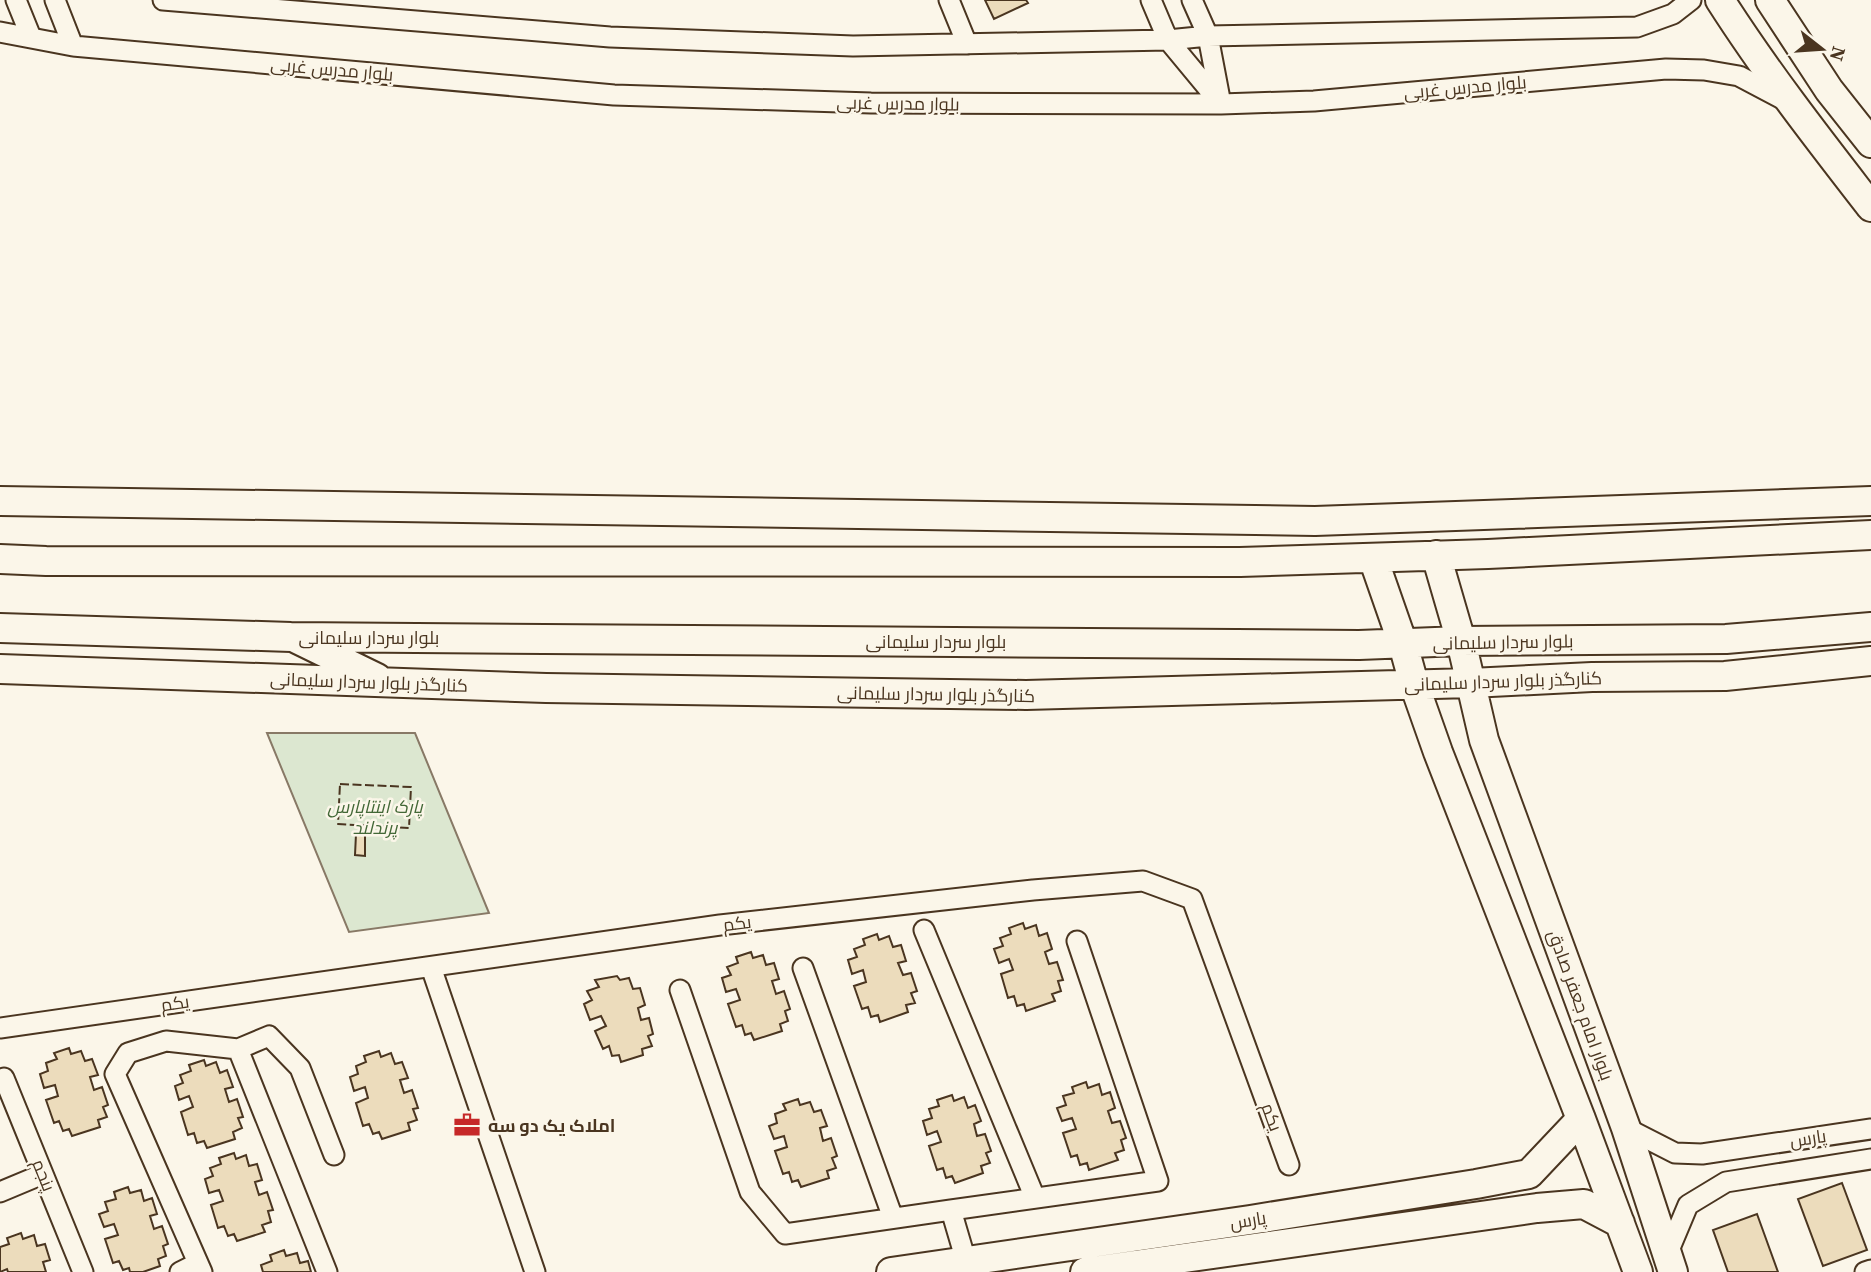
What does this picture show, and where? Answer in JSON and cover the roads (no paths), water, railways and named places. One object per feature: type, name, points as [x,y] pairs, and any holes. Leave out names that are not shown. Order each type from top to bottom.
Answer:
[{"type":"street","points":[[16,0],[31,37]]},
{"type":"street","points":[[55,0],[73,46]]},
{"type":"street","points":[[163,0],[610,37],[853,46],[1637,27],[1674,14],[1691,0]]},
{"type":"street","points":[[949,0],[967,44]]},
{"type":"street","points":[[1152,0],[1168,40],[1221,104]]},
{"type":"street","points":[[1192,0],[1208,36],[1221,104]]},
{"type":"street","points":[[1720,0],[1791,104],[1871,207]]},
{"type":"street","points":[[1770,0],[1829,90],[1871,143]]},
{"type":"street","name":"بلوار مدرس غربی","points":[[0,32],[73,46],[614,95],[871,103],[1221,104],[1314,101],[1666,69],[1704,70],[1740,76],[1791,104]]},
{"type":"street","points":[[8,505],[1315,521],[1871,501]]},
{"type":"street","points":[[1717,543],[1750,505]]},
{"type":"street","points":[[0,559],[1240,562],[1488,554],[1871,535]]},
{"type":"street","name":"بلوار امام جعفر صادق","points":[[1436,555],[1461,641],[1484,740],[1626,1128],[1670,1263]]},
{"type":"street","points":[[1373,558],[1438,752],[1638,1272]]},
{"type":"street","name":"بلوار سردار سلیمانی","points":[[0,628],[291,637],[1403,644],[1461,641],[1726,639],[1871,627]]},
{"type":"street","points":[[291,637],[385,682]]},
{"type":"street","name":"کنارگذر بلوار سردار سلیمانی","points":[[0,669],[560,689],[1026,695],[1471,683],[1592,677],[1726,676],[1871,662]]},
{"type":"street","points":[[1438,752],[1451,739],[1469,735],[1484,740]]},
{"type":"street","name":"یکم","points":[[0,1028],[720,925],[1033,890],[1143,881],[1192,899],[1289,1165]]},
{"type":"street","points":[[924,930],[1035,1198]]},
{"type":"street","points":[[680,990],[750,1192],[785,1234],[1158,1181],[1077,942]]},
{"type":"street","points":[[431,967],[534,1272]]},
{"type":"street","points":[[803,968],[893,1218]]},
{"type":"street","points":[[194,1269],[115,1074],[128,1053],[166,1041],[238,1049],[269,1036],[300,1068],[334,1155]]},
{"type":"street","points":[[238,1049],[327,1272]]},
{"type":"street","name":"پنجم","points":[[4,1078],[83,1272]]},
{"type":"street","points":[[1537,1208],[1545,1194],[1542,1184],[1529,1174],[1581,1119]]},
{"type":"street","name":"پارس","points":[[1626,1128],[1675,1153],[1702,1154],[1871,1129]]},
{"type":"street","name":"پارس","points":[[1670,1263],[1688,1205],[1726,1182],[1871,1159]]},
{"type":"street","points":[[0,1192],[43,1174]]},
{"type":"street","name":"پارس","points":[[891,1272],[1250,1220],[1529,1174]]},
{"type":"street","name":"پارس","points":[[1085,1272],[1537,1208],[1584,1204],[1620,1223]]},
{"type":"street","points":[[951,1210],[966,1261]]},
{"type":"street","points":[[1865,1272],[1871,1270]]},
{"type":"place","name":"املاک یک دو سه","points":[[467,1125]]},
{"type":"park label","name":"پارک اینتاپارس پرندلند","points":[[375,816]]}]
